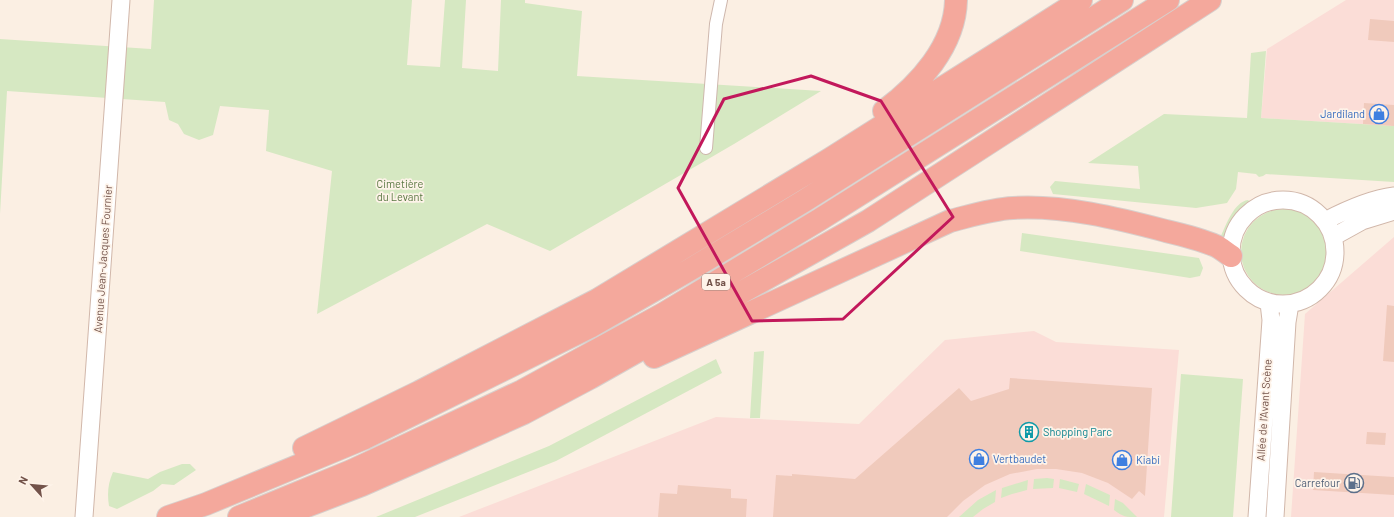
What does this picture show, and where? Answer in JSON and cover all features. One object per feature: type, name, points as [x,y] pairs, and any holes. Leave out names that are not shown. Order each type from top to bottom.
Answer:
[{"type":"highway","points":[[830,159],[842,142],[898,100],[924,74],[938,56],[952,28],[956,0]]},
{"type":"highway","points":[[206,504],[242,477],[412,396],[597,300],[830,159],[1081,0]]},
{"type":"highway","name":"A 5a","points":[[168,517],[206,504],[365,438],[590,327],[691,269],[804,201],[1122,0]]},
{"type":"highway","name":"A 5a","points":[[239,517],[351,471],[515,395],[656,318],[826,216],[1168,0]]},
{"type":"highway","points":[[278,517],[362,485],[482,432],[524,413],[590,378],[868,221],[1210,0]]},
{"type":"highway","points":[[590,378],[622,372],[950,221],[979,214],[1012,208],[1042,208],[1074,211],[1136,223],[1201,240],[1218,246],[1231,256]]},
{"type":"street","name":"Avenue Jean-Jacques Fournier","points":[[84,517],[121,0]]},
{"type":"street","points":[[706,148],[716,24],[721,0]]},
{"type":"street","points":[[1325,221],[1363,204],[1385,197],[1394,196]]},
{"type":"street","points":[[1277,200],[1295,201],[1312,208],[1325,221],[1333,237],[1335,257],[1329,277],[1319,290],[1306,299],[1290,304],[1269,303],[1254,296],[1243,286],[1234,272],[1231,256],[1232,241],[1238,226],[1247,214],[1260,205],[1277,200]]},
{"type":"street","points":[[1333,237],[1362,221],[1394,211]]},
{"type":"street","name":"Allée de l'Avant Scène","points":[[1257,517],[1271,320],[1269,303]]},
{"type":"street","name":"Allée de l'Avant Scène","points":[[1275,517],[1287,322],[1290,304]]},
{"type":"highlighted area","points":[[811,76],[881,101],[953,217],[843,319],[752,321],[678,188],[724,99]]},
{"type":"shaded area","points":[[1346,0],[1394,0],[1394,126],[1261,118],[1267,49]]},
{"type":"shaded area","points":[[1394,237],[1394,517],[1291,517],[1305,314]]},
{"type":"shaded area","name":"Shopping Parc","points":[[1034,331],[1056,342],[1179,350],[1164,517],[459,517],[716,417],[859,424],[945,340]]},
{"type":"green space","name":"Cimetière du Levant","points":[[154,0],[412,0],[407,65],[440,67],[445,0],[466,0],[462,68],[498,71],[501,0],[525,0],[525,3],[582,11],[577,76],[821,91],[734,144],[550,251],[487,224],[317,314],[332,171],[266,151],[269,110],[220,106],[213,135],[199,140],[184,134],[178,124],[169,120],[165,102],[7,91],[0,214],[0,39],[151,49]]},
{"type":"green space","points":[[1266,51],[1261,118],[1394,126],[1394,182],[1266,174],[1259,177],[1256,174],[1238,172],[1236,189],[1227,203],[1196,208],[1053,194],[1050,187],[1055,181],[1140,189],[1138,166],[1088,163],[1164,114],[1247,118],[1251,53]]},
{"type":"green space","points":[[1248,200],[1250,202],[1249,205],[1236,217],[1225,238],[1223,239],[1221,236],[1231,215],[1239,205]]},
{"type":"green space","points":[[1284,209],[1301,212],[1308,216],[1320,228],[1324,235],[1327,252],[1324,269],[1320,276],[1308,288],[1301,292],[1284,295],[1267,292],[1260,288],[1248,276],[1244,269],[1241,252],[1244,235],[1248,228],[1260,216],[1267,212]]},
{"type":"green space","points":[[1022,233],[1199,258],[1203,268],[1200,276],[1190,278],[1020,251]]},
{"type":"green space","points":[[764,351],[760,418],[750,418],[754,352]]},
{"type":"green space","points":[[716,359],[722,373],[556,461],[415,517],[376,517],[549,446]]},
{"type":"green space","points":[[1181,374],[1243,379],[1233,517],[1171,517]]},
{"type":"green space","points":[[182,464],[190,464],[196,470],[174,485],[162,484],[153,491],[117,509],[109,506],[108,489],[113,472],[148,479],[160,472]]},
{"type":"green space","points":[[1034,479],[1054,479],[1053,488],[1033,489]]},
{"type":"green space","points":[[1060,479],[1079,484],[1077,492],[1059,488]]},
{"type":"green space","points":[[1028,480],[1027,490],[1001,498],[1002,488]]},
{"type":"green space","points":[[1086,484],[1110,495],[1109,506],[1084,494]]},
{"type":"green space","points":[[996,490],[995,502],[973,517],[959,517],[978,500]]},
{"type":"green space","points":[[1115,499],[1123,503],[1137,517],[1125,516],[1114,510]]},
{"type":"building","points":[[1370,19],[1394,21],[1394,42],[1368,40]]},
{"type":"building","name":"Jardiland","points":[[1364,103],[1394,105],[1394,126],[1363,124]]},
{"type":"building","points":[[1387,305],[1394,306],[1394,362],[1383,361]]},
{"type":"building","name":"Shopping Parc","points":[[1010,378],[1152,388],[1145,496],[1139,491],[1132,499],[1108,483],[1082,473],[1056,469],[1037,469],[1010,474],[985,485],[963,501],[947,517],[773,517],[776,475],[792,476],[792,474],[855,479],[959,388],[971,401],[1009,389]]},
{"type":"building","points":[[1367,432],[1386,433],[1385,445],[1366,444]]},
{"type":"building","name":"Carrefour","points":[[1314,472],[1394,477],[1394,495],[1313,490]]},
{"type":"building","points":[[678,485],[731,489],[731,498],[747,499],[746,517],[658,517],[660,493],[677,494]]},
{"type":"place","name":"Jardiland","points":[[1379,114]]},
{"type":"place","name":"Shopping Parc","points":[[1029,432]]},
{"type":"place","name":"Vertbaudet","points":[[979,459]]},
{"type":"place","name":"Kiabi","points":[[1122,460]]},
{"type":"place","name":"Carrefour","points":[[1354,483]]}]
